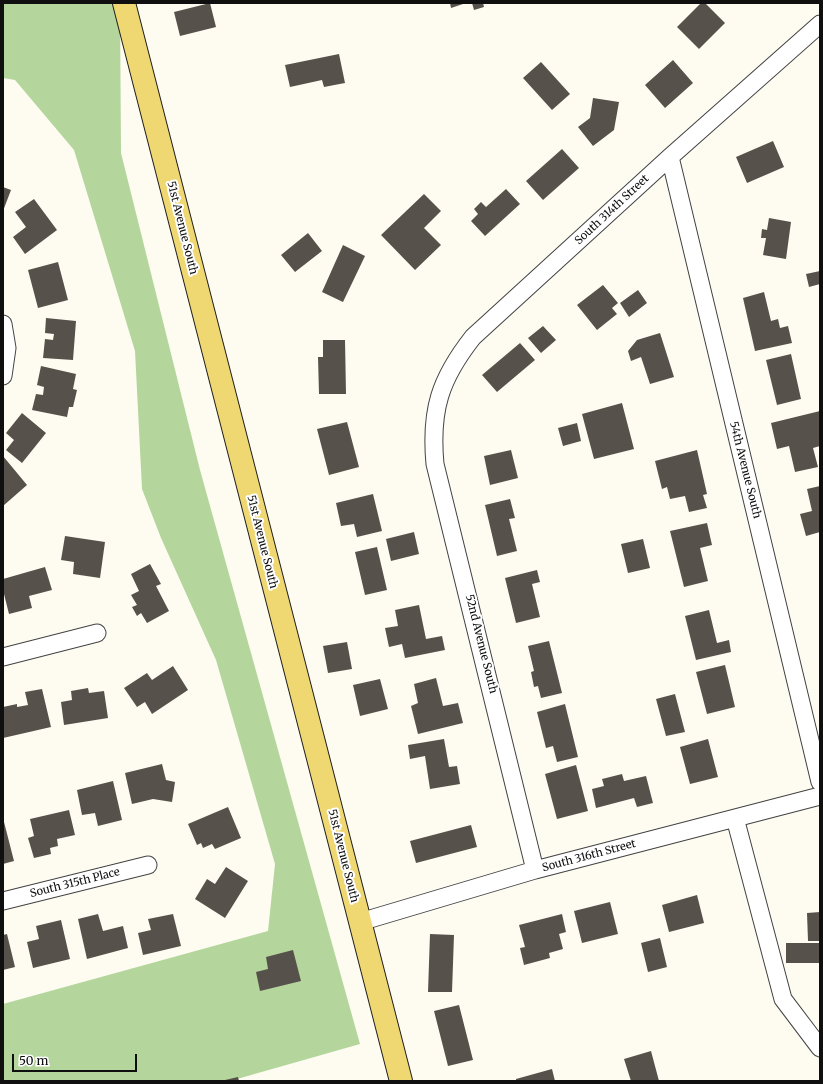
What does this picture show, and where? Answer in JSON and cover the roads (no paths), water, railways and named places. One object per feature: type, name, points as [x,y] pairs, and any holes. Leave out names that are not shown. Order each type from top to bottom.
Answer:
[{"type":"main road","name":"51st Avenue South","points":[[124,3],[401,1081]]},
{"type":"street","name":"South 314th Street","points":[[436,418],[438,399],[444,381],[461,353],[473,337],[670,157],[820,24]]},
{"type":"street","name":"54th Avenue South","points":[[670,157],[820,782]]},
{"type":"street","points":[[3,324],[7,348],[3,376]]},
{"type":"street","name":"52nd Avenue South","points":[[436,418],[432,438],[435,464],[536,870]]},
{"type":"street","points":[[3,657],[97,633]]},
{"type":"street","name":"South 316th Street","points":[[360,922],[536,870],[820,796]]},
{"type":"street","points":[[735,818],[783,999],[820,1048]]},
{"type":"street","name":"South 315th Place","points":[[3,901],[148,864]]}]
